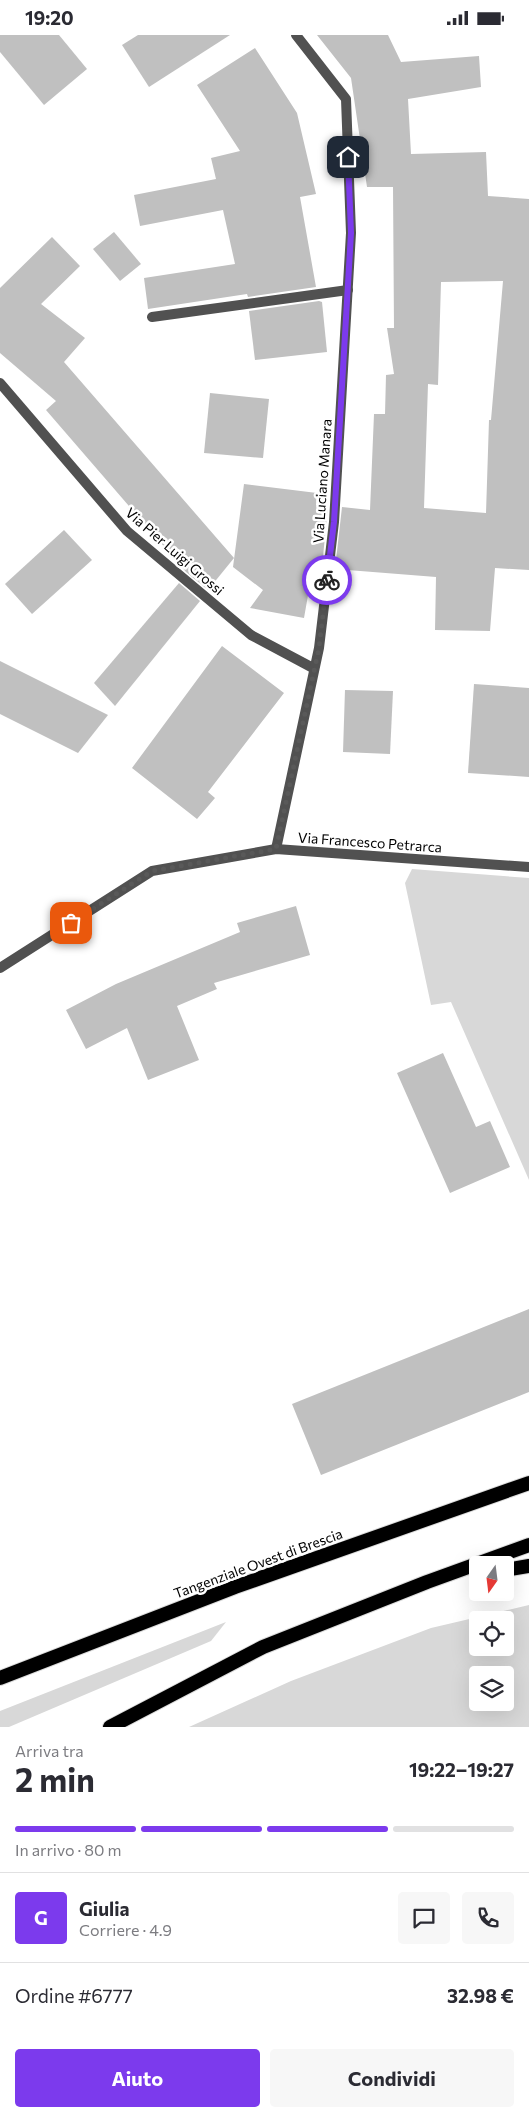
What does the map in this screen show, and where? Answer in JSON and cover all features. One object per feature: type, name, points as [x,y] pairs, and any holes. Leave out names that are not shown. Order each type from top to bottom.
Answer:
[{"type":"highway","name":"Tangenziale Ovest di Brescia","points":[[0,1678],[235,1587],[529,1483]]},
{"type":"highway","points":[[110,1727],[262,1647],[427,1582],[529,1545]]},
{"type":"highway","points":[[514,1569],[529,1567]]},
{"type":"highway","points":[[427,1582],[469,1576]]},
{"type":"street","name":"Via Luciano Manara","points":[[276,849],[313,668],[319,648],[334,522],[351,233],[346,99],[296,35]]},
{"type":"street","points":[[152,317],[348,290]]},
{"type":"street","name":"Via Pier Luigi Grossi","points":[[0,383],[127,531],[251,635],[313,668]]},
{"type":"street","name":"Via Francesco Petrarca","points":[[0,968],[152,871],[276,849],[529,867]]},
{"type":"shaded area","points":[[412,869],[529,878],[529,1180],[451,1002],[431,1005],[405,883]]},
{"type":"shaded area","points":[[529,1605],[529,1727],[189,1727],[291,1681],[431,1628],[469,1619],[469,1656],[514,1656],[514,1611],[503,1611]]},
{"type":"shaded area","points":[[226,1622],[211,1641],[9,1727],[0,1727],[0,1711]]},
{"type":"building","points":[[0,35],[59,35],[87,69],[44,105],[0,52]]},
{"type":"building","points":[[138,35],[230,35],[149,87],[122,45]]},
{"type":"building","points":[[317,35],[388,35],[401,62],[479,56],[481,87],[408,99],[411,154],[486,152],[488,196],[529,199],[529,570],[495,568],[490,631],[435,630],[436,577],[335,569],[342,507],[370,510],[374,414],[385,414],[386,375],[394,374],[387,328],[394,328],[393,187],[367,187],[351,78]],"holes":[[[503,281],[491,420],[489,420],[486,513],[424,508],[428,384],[438,385],[441,282]]]},
{"type":"building","points":[[255,48],[297,113],[316,194],[300,197],[316,287],[248,297],[247,294],[148,309],[144,278],[235,264],[223,210],[140,226],[134,195],[216,179],[211,158],[240,151],[197,85]]},
{"type":"building","points":[[114,232],[141,264],[120,281],[93,249]]},
{"type":"building","points":[[52,237],[80,266],[41,304],[85,338],[64,362],[234,558],[208,590],[186,572],[46,410],[56,401],[0,353],[0,288]]},
{"type":"building","points":[[322,302],[327,352],[255,360],[249,311]]},
{"type":"building","points":[[210,393],[269,399],[263,458],[204,453]]},
{"type":"building","points":[[244,484],[317,493],[316,505],[328,506],[322,567],[313,567],[304,618],[250,608],[263,590],[233,567]]},
{"type":"building","points":[[64,530],[92,560],[32,614],[5,584]]},
{"type":"building","points":[[179,583],[200,601],[115,706],[94,683]]},
{"type":"building","points":[[222,646],[284,693],[208,792],[215,798],[197,819],[132,768]]},
{"type":"building","points":[[0,661],[108,715],[78,753],[0,714]]},
{"type":"building","points":[[474,684],[529,688],[529,777],[468,773]]},
{"type":"building","points":[[345,690],[393,691],[390,754],[343,752]]},
{"type":"building","points":[[296,906],[310,955],[214,983],[217,989],[177,1006],[199,1060],[148,1080],[127,1028],[86,1049],[66,1010],[116,984],[240,932],[237,923]]},
{"type":"building","points":[[443,1053],[476,1127],[490,1121],[510,1167],[450,1193],[397,1073]]},
{"type":"building","points":[[529,1309],[529,1392],[321,1475],[292,1404]]},
{"type":"way so far","points":[[71,923],[152,871],[276,849],[313,668],[319,648],[327,580]]},
{"type":"route","points":[[327,580],[334,522],[351,233],[348,157]]}]
